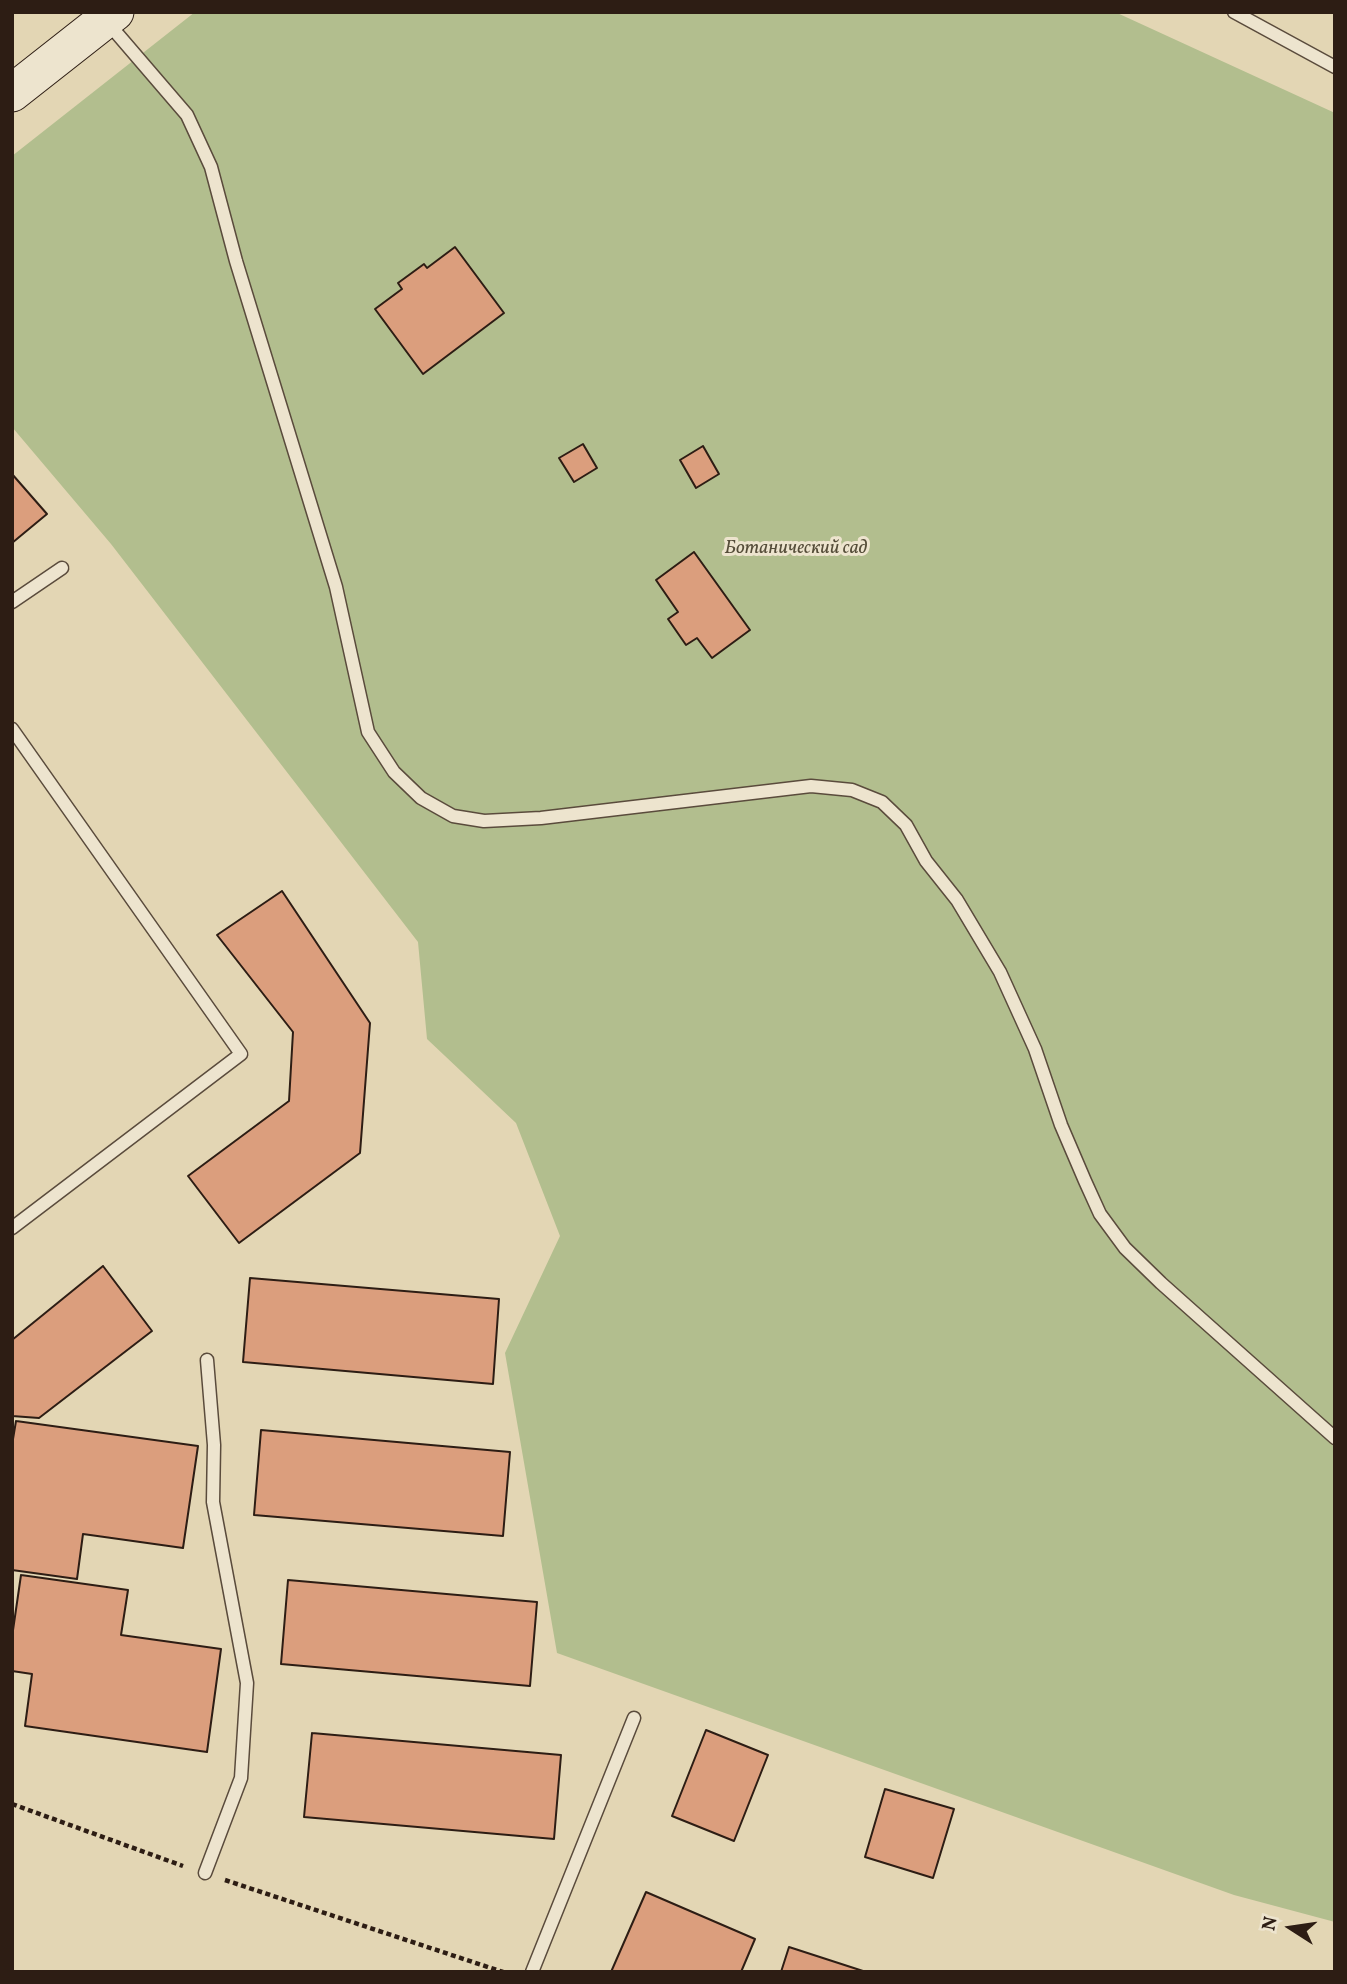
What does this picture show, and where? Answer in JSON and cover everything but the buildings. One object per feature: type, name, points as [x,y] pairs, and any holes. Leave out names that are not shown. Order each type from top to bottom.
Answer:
[{"type":"main road","points":[[12,93],[110,16]]},
{"type":"lane","points":[[1234,12],[1335,67]]},
{"type":"lane","points":[[110,16],[187,115],[212,167],[236,261],[336,587],[368,732],[394,772],[421,798],[453,816],[484,821],[541,818],[810,786],[852,790],[882,802],[906,825],[926,862],[957,900],[1000,972],[1035,1049],[1061,1125],[1100,1214],[1125,1248],[1161,1283],[1335,1438]]},
{"type":"lane","points":[[12,602],[62,568]]},
{"type":"lane","points":[[12,729],[241,1054],[12,1228]]},
{"type":"lane","points":[[205,1873],[241,1778],[247,1683],[213,1502],[214,1445],[207,1360]]},
{"type":"lane","points":[[532,1972],[634,1718]]},
{"type":"path","points":[[12,1804],[205,1873],[503,1972]]},
{"type":"green space","name":"Ботанический сад","points":[[195,12],[1115,12],[1335,113],[1335,1922],[1234,1895],[557,1653],[505,1353],[560,1236],[516,1123],[427,1039],[418,942],[111,544],[12,427],[12,156]]}]
